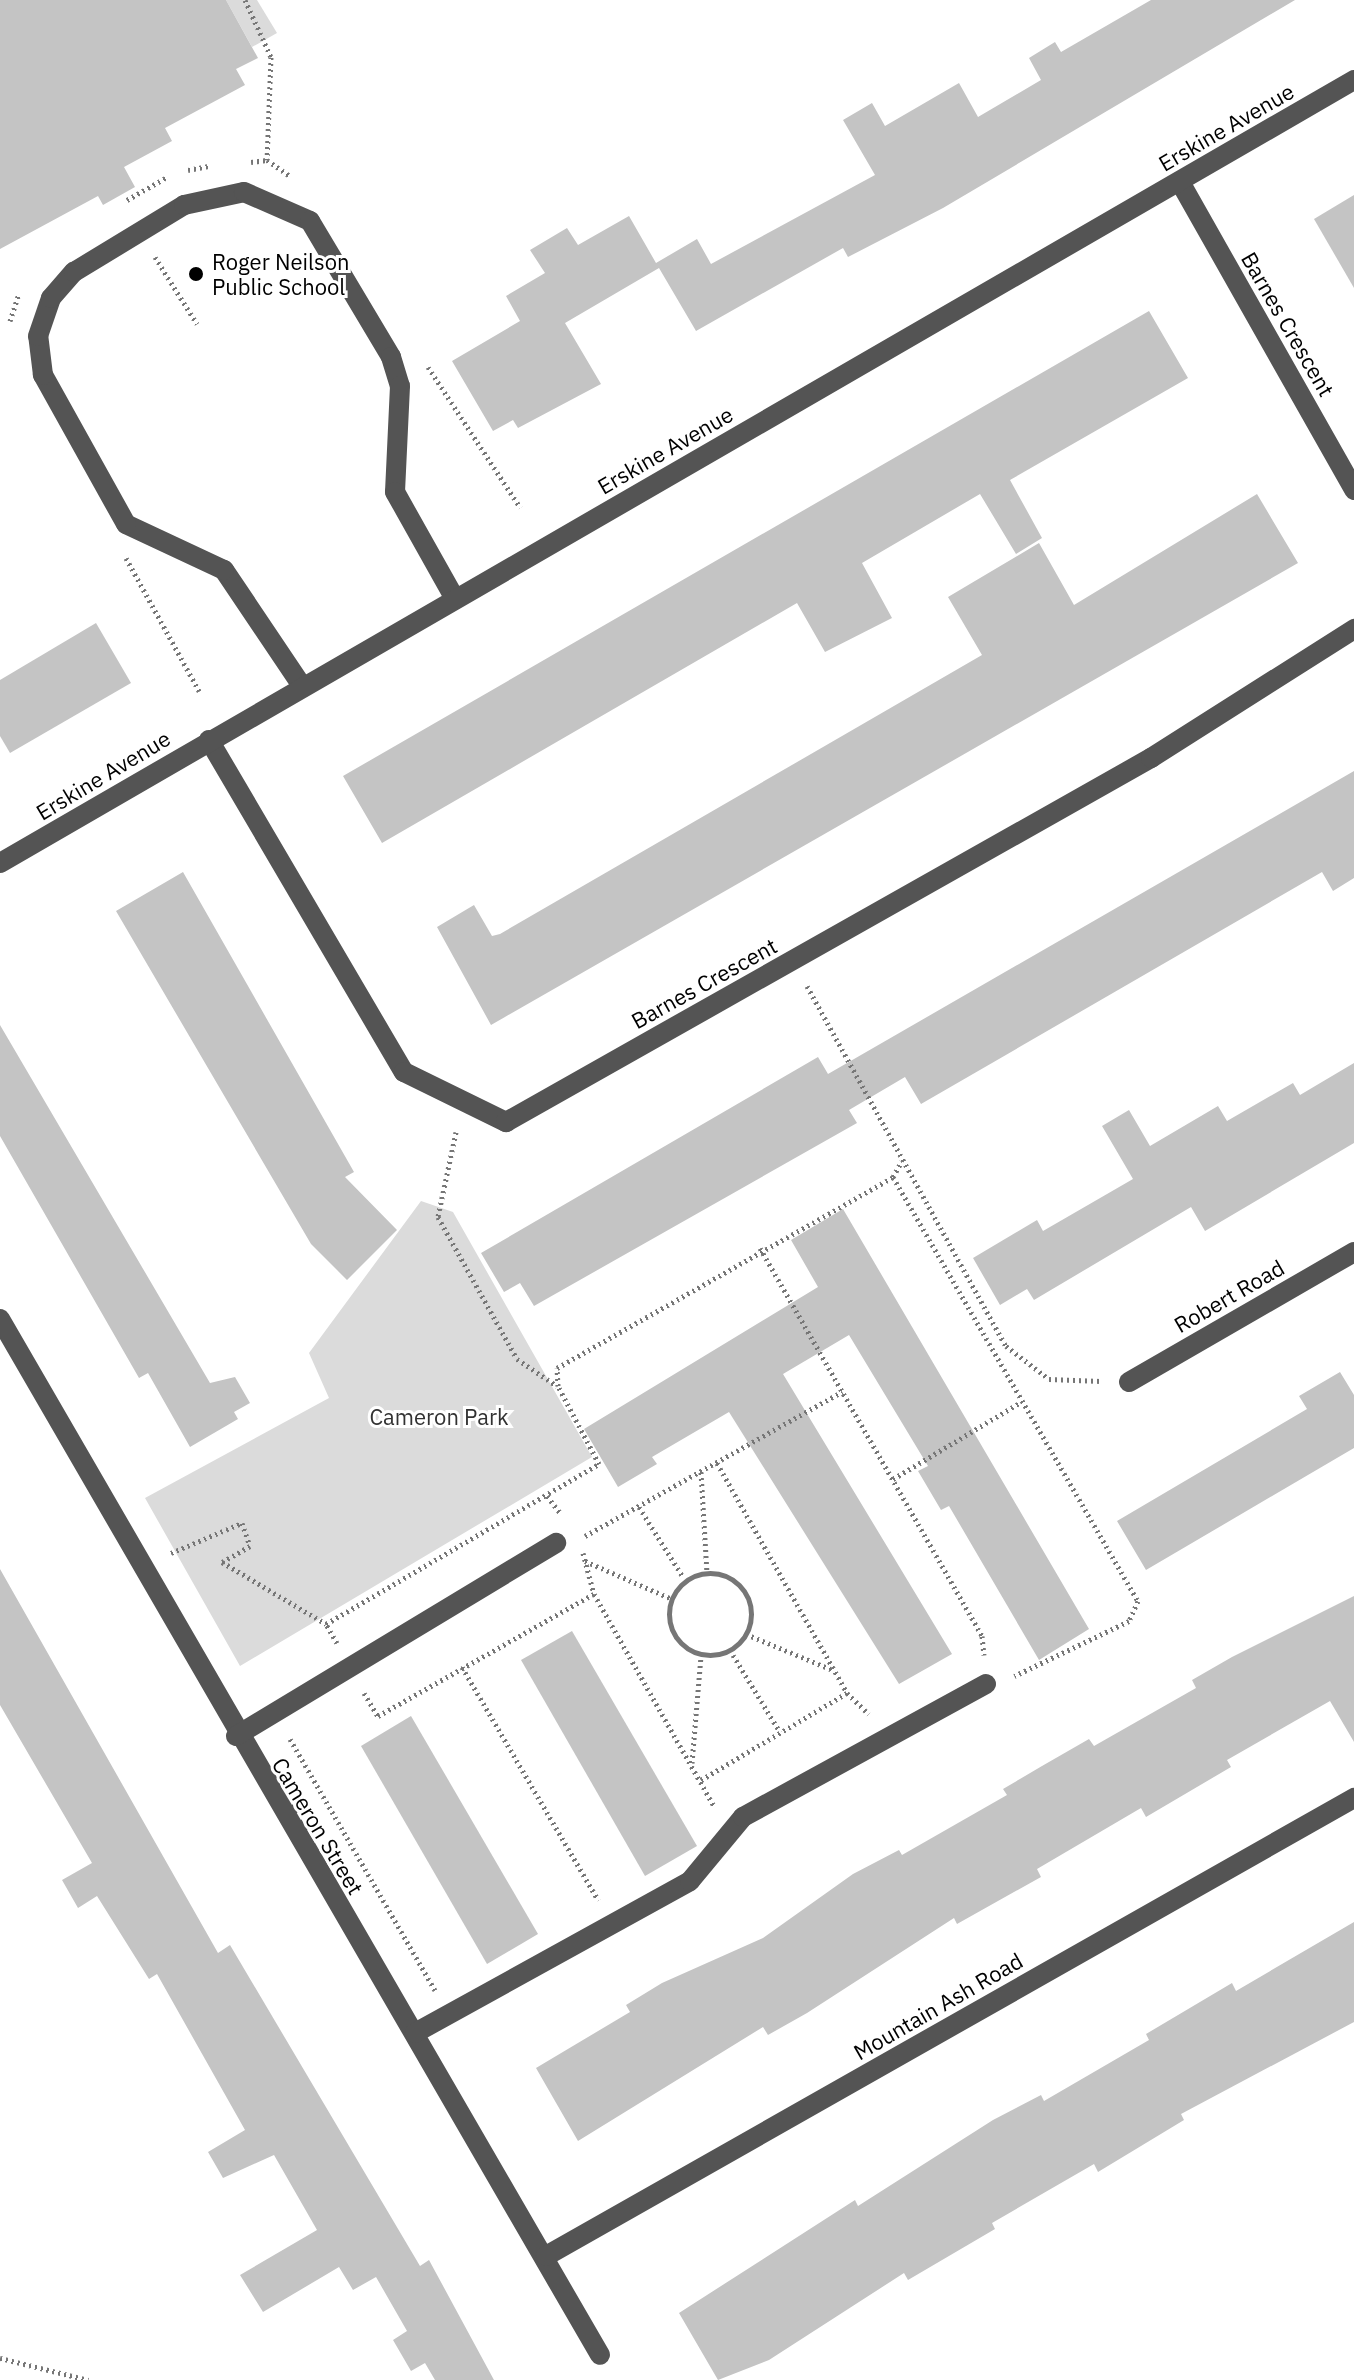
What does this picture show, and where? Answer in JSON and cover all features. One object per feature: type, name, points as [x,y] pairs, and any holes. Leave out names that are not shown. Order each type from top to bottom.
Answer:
[{"type":"street","name":"Erskine Avenue","points":[[0,863],[1354,80]]},
{"type":"street","name":"Barnes Crescent","points":[[1180,182],[1354,490]]},
{"type":"street","points":[[302,686],[224,570],[126,524],[43,375],[38,336],[51,298],[74,272],[141,231],[208,194],[244,192],[310,221],[391,357],[400,386],[395,492],[455,599]]},
{"type":"street","name":"Barnes Crescent","points":[[209,740],[404,1072],[506,1122],[1151,758],[1354,629]]},
{"type":"street","name":"Robert Road","points":[[1129,1382],[1354,1252]]},
{"type":"street","name":"Cameron Street","points":[[0,1319],[236,1736],[415,2033],[546,2256],[600,2355]]},
{"type":"street","points":[[236,1736],[556,1543]]},
{"type":"street","points":[[415,2033],[451,2016],[690,1881],[743,1817],[986,1684]]},
{"type":"street","name":"Mountain Ash Road","points":[[546,2256],[1354,1798]]},
{"type":"path","points":[[245,0],[271,57],[267,160]]},
{"type":"path","points":[[240,163],[267,160],[301,184]]},
{"type":"path","points":[[197,324],[124,203],[157,180],[226,164]]},
{"type":"path","points":[[12,337],[9,308],[26,282]]},
{"type":"path","points":[[421,354],[520,507]]},
{"type":"path","points":[[119,551],[137,571],[199,691]]},
{"type":"path","points":[[792,961],[1006,1346],[1049,1379],[1129,1382]]},
{"type":"path","points":[[463,1101],[438,1217],[517,1359],[558,1386]]},
{"type":"path","points":[[326,1624],[599,1464],[558,1386],[557,1368],[760,1248],[893,1177],[903,1160]]},
{"type":"path","points":[[760,1248],[893,1479],[983,1649],[986,1684],[1047,1667],[1129,1621],[1138,1601],[893,1177]]},
{"type":"path","points":[[580,1539],[842,1392]]},
{"type":"path","points":[[893,1479],[1021,1402]]},
{"type":"path","points":[[717,1463],[847,1693],[861,1712],[874,1714]]},
{"type":"path","points":[[701,1472],[707,1574]]},
{"type":"path","points":[[547,1496],[580,1539],[594,1594],[719,1816]]},
{"type":"path","points":[[639,1507],[683,1577]]},
{"type":"path","points":[[140,1566],[242,1523],[250,1546],[222,1562],[326,1624],[340,1648],[327,1656]]},
{"type":"path","points":[[585,1561],[672,1599]]},
{"type":"path","points":[[683,1577],[724,1574],[751,1598],[746,1634],[733,1654]]},
{"type":"path","points":[[683,1577],[672,1599],[681,1645],[701,1655],[733,1654]]},
{"type":"path","points":[[348,1695],[361,1688],[378,1716],[594,1594]]},
{"type":"path","points":[[746,1634],[834,1670]]},
{"type":"path","points":[[969,1657],[983,1649]]},
{"type":"path","points":[[733,1654],[780,1732]]},
{"type":"path","points":[[692,1764],[701,1655]]},
{"type":"path","points":[[462,1667],[603,1908]]},
{"type":"path","points":[[701,1780],[847,1693]]},
{"type":"path","points":[[298,1725],[286,1732],[451,2016]]},
{"type":"path","points":[[0,2358],[88,2380]]},
{"type":"green space","points":[[226,0],[257,0],[277,33],[252,47]]},
{"type":"green space","name":"Cameron Park","points":[[421,1201],[453,1212],[592,1457],[240,1666],[145,1498],[329,1398],[309,1353]]},
{"type":"building","points":[[0,0],[226,0],[258,58],[236,69],[245,85],[165,128],[172,141],[124,167],[135,187],[103,205],[98,196],[0,249]]},
{"type":"building","points":[[1151,0],[1295,0],[943,208],[848,257],[843,248],[696,331],[659,268],[565,323],[601,384],[518,428],[513,420],[493,431],[452,361],[520,321],[506,296],[545,273],[530,250],[567,228],[578,245],[629,216],[656,263],[697,239],[711,264],[875,175],[843,120],[872,103],[885,126],[959,83],[978,117],[1041,80],[1029,58],[1055,42],[1061,52]]},
{"type":"building","points":[[1354,195],[1354,288],[1314,219]]},
{"type":"building","points":[[1149,311],[1188,378],[1010,480],[1042,538],[1016,554],[980,494],[862,563],[892,618],[825,652],[797,603],[382,843],[343,776]]},
{"type":"building","points":[[1257,494],[1298,563],[491,1025],[437,927],[474,905],[492,936],[500,934],[982,655],[948,597],[1039,543],[1074,605]]},
{"type":"building","points":[[96,623],[131,683],[10,753],[0,736],[0,680]]},
{"type":"building","points":[[1354,771],[1354,878],[1333,891],[1322,872],[921,1104],[905,1077],[849,1110],[857,1123],[534,1306],[520,1283],[504,1292],[481,1253],[818,1057],[828,1074]]},
{"type":"building","points":[[183,872],[354,1172],[345,1177],[397,1230],[347,1280],[311,1244],[116,911]]},
{"type":"building","points":[[0,1025],[210,1383],[235,1377],[250,1403],[234,1412],[238,1419],[190,1447],[148,1373],[139,1378],[0,1136]]},
{"type":"building","points":[[1354,1063],[1354,1143],[1205,1231],[1191,1207],[1034,1300],[1027,1289],[1000,1305],[973,1258],[1037,1220],[1043,1231],[1133,1179],[1102,1126],[1129,1110],[1150,1146],[1218,1106],[1227,1121],[1293,1083],[1300,1095]]},
{"type":"building","points":[[843,1209],[1089,1629],[1039,1660],[949,1506],[941,1510],[918,1471],[928,1466],[849,1335],[783,1374],[952,1654],[899,1684],[729,1412],[652,1457],[657,1464],[618,1487],[584,1429],[818,1287],[791,1240]]},
{"type":"building","points":[[1340,1372],[1354,1395],[1354,1448],[1146,1570],[1117,1521],[1307,1409],[1299,1396]]},
{"type":"building","points":[[0,1569],[218,1953],[230,1945],[420,2266],[429,2260],[494,2380],[435,2380],[425,2363],[411,2371],[393,2340],[407,2331],[376,2277],[353,2290],[339,2267],[263,2312],[240,2275],[317,2230],[274,2155],[223,2178],[208,2152],[245,2130],[157,1974],[149,1979],[97,1896],[78,1908],[62,1880],[92,1863],[0,1705]]},
{"type":"building","points":[[1354,1596],[1354,1742],[1330,1701],[1227,1760],[1231,1767],[1146,1817],[1141,1808],[1037,1869],[1041,1877],[957,1924],[954,1918],[807,2013],[768,2035],[763,2027],[578,2141],[536,2068],[630,2012],[626,2005],[662,1983],[763,1938],[853,1874],[899,1850],[902,1855],[1007,1795],[1003,1789],[1089,1739],[1094,1746],[1196,1688],[1192,1680],[1232,1657]]},
{"type":"building","points":[[572,1631],[697,1846],[645,1876],[521,1660]]},
{"type":"building","points":[[411,1716],[538,1934],[487,1964],[361,1746]]},
{"type":"building","points":[[1354,1922],[1354,2022],[1181,2114],[1184,2120],[1098,2172],[1094,2164],[992,2223],[995,2229],[908,2280],[904,2273],[769,2360],[718,2380],[679,2313],[855,2200],[858,2206],[993,2120],[1041,2095],[1044,2101],[1149,2040],[1146,2034],[1232,1983],[1236,1991]]},
{"type":"place","name":"Roger Neilson Public School","points":[[196,274]]}]
